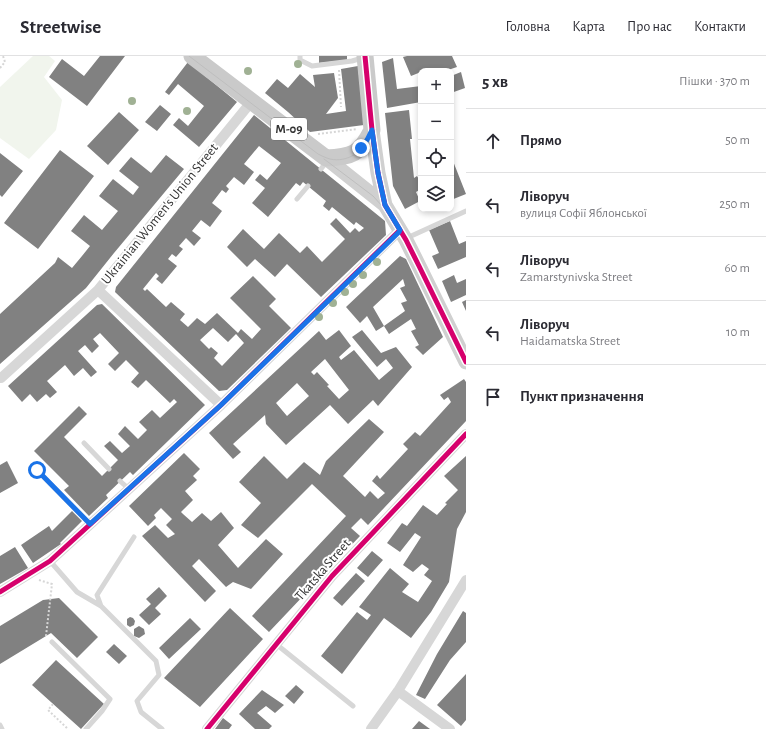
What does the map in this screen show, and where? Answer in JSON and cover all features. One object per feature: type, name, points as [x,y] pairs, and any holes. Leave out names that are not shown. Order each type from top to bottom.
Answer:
[{"type":"main road","name":"М-09","points":[[192,56],[252,101],[323,163]]},
{"type":"main road","points":[[323,163],[339,157],[350,155],[361,148],[367,140],[366,56]]},
{"type":"main road","points":[[367,129],[385,205],[403,235],[466,362]]},
{"type":"main road","points":[[323,163],[328,159],[385,205]]},
{"type":"street","name":"Ukrainian Women's Union Street","points":[[221,405],[98,290],[252,101]]},
{"type":"street","points":[[0,592],[50,562],[403,235]]},
{"type":"street","points":[[1,378],[98,290]]},
{"type":"street","name":"Tkatska Street","points":[[207,729],[332,576],[466,434]]},
{"type":"street","points":[[371,729],[398,691],[466,580]]},
{"type":"street","points":[[458,593],[466,600]]},
{"type":"street","points":[[398,691],[450,729]]},
{"type":"lane","points":[[300,56],[300,60],[312,66],[352,61],[366,56]]},
{"type":"lane","points":[[297,199],[308,186]]},
{"type":"lane","points":[[403,235],[409,237],[466,211]]},
{"type":"lane","points":[[84,443],[109,469]]},
{"type":"lane","points":[[37,470],[90,524]]},
{"type":"lane","points":[[120,481],[128,489]]},
{"type":"lane","points":[[101,606],[97,595],[134,537]]},
{"type":"lane","points":[[50,562],[77,592],[101,606],[156,661],[159,675],[137,701],[141,712],[162,729]]},
{"type":"lane","points":[[52,642],[110,699],[102,711],[86,729]]},
{"type":"lane","points":[[276,644],[353,706]]},
{"type":"lane","points":[[0,725],[2,729]]},
{"type":"path","points":[[0,68],[5,62],[3,56]]},
{"type":"path","points":[[338,63],[341,107]]},
{"type":"path","points":[[316,134],[367,129]]},
{"type":"path","points":[[38,580],[52,584],[46,636]]},
{"type":"path","points":[[53,704],[48,710],[68,729]]},
{"type":"shaded area","points":[[33,56],[49,56],[55,61],[44,77],[62,100],[56,130],[29,159],[0,138],[0,87]]},
{"type":"building","points":[[100,56],[125,56],[87,106],[49,77],[62,59],[84,76]]},
{"type":"building","points":[[319,56],[347,56],[347,60],[319,63]]},
{"type":"building","points":[[452,56],[457,67],[418,68],[418,73],[411,76],[403,57]]},
{"type":"building","points":[[393,58],[397,89],[418,86],[418,103],[387,108],[382,62]]},
{"type":"building","points":[[188,62],[237,102],[199,147],[173,125],[179,118],[188,126],[204,106],[178,84],[169,95],[165,92]]},
{"type":"building","points":[[358,66],[364,125],[310,132],[265,93],[277,79],[288,88],[300,74],[315,87],[313,75],[334,73],[338,98],[326,114],[346,111],[341,69]]},
{"type":"building","points":[[461,72],[465,88],[454,92],[454,75]]},
{"type":"building","points":[[160,105],[171,114],[157,131],[145,122]]},
{"type":"building","points":[[409,110],[414,178],[417,176],[418,178],[418,191],[416,192],[418,202],[405,209],[393,186],[385,113]]},
{"type":"building","points":[[119,112],[139,130],[108,165],[87,146]]},
{"type":"building","points":[[254,115],[385,221],[386,235],[321,297],[287,264],[275,277],[255,259],[247,267],[227,247],[243,229],[264,249],[279,233],[300,253],[307,246],[322,262],[345,239],[330,224],[336,218],[350,233],[355,228],[359,232],[364,228],[356,222],[354,225],[332,207],[329,211],[323,206],[326,201],[303,182],[300,186],[296,183],[268,217],[252,203],[265,188],[255,180],[260,174],[267,180],[281,163],[259,146],[244,164],[254,172],[244,185],[234,177],[226,186],[229,189],[226,193],[222,190],[212,203],[222,211],[210,227],[201,220],[192,231],[201,238],[194,246],[186,238],[179,246],[183,249],[176,257],[172,254],[168,259],[177,266],[162,284],[156,279],[159,276],[156,273],[143,289],[145,291],[147,289],[166,307],[171,302],[185,314],[180,320],[188,327],[197,318],[205,324],[217,313],[238,333],[241,329],[252,339],[261,329],[230,298],[253,276],[276,299],[269,306],[291,328],[227,390],[219,391],[115,292],[116,287]],"holes":[[[213,328],[228,342],[236,334],[244,343],[222,366],[214,358],[218,353],[211,347],[209,349],[200,340]]]},
{"type":"building","points":[[60,150],[94,176],[38,249],[4,223]]},
{"type":"building","points":[[0,153],[23,171],[2,197],[0,195]]},
{"type":"building","points":[[166,155],[184,169],[86,288],[0,364],[0,314],[55,263],[58,257],[72,268],[90,246],[71,231],[84,215],[102,230],[118,211],[99,196],[113,179],[133,195],[139,187],[119,171],[131,157],[151,173]]},
{"type":"building","points":[[454,164],[466,194],[454,199]]},
{"type":"building","points":[[450,221],[459,244],[466,241],[466,257],[438,269],[432,256],[439,253],[429,230]]},
{"type":"building","points":[[400,256],[406,259],[443,337],[423,355],[415,347],[419,345],[411,331],[416,329],[411,319],[389,334],[384,326],[376,331],[367,316],[360,323],[346,307]],"holes":[[[403,279],[405,286],[400,288],[407,301],[401,303],[405,311],[384,326],[373,307]]]},
{"type":"building","points":[[454,275],[457,283],[466,279],[466,295],[451,302],[442,281]]},
{"type":"building","points":[[466,300],[466,311],[462,302]]},
{"type":"building","points":[[102,304],[205,405],[133,475],[130,472],[106,495],[108,498],[89,516],[64,490],[69,486],[34,451],[79,406],[87,414],[64,437],[102,476],[118,460],[104,446],[110,441],[122,453],[130,446],[118,434],[125,426],[138,439],[147,430],[139,422],[152,410],[160,418],[177,402],[174,399],[170,403],[146,380],[138,388],[131,382],[139,373],[126,360],[115,371],[108,364],[119,353],[100,333],[93,339],[99,346],[92,353],[85,345],[78,351],[97,372],[91,377],[83,368],[74,376],[65,365],[47,381],[57,392],[50,398],[46,394],[37,402],[30,394],[22,402],[8,386],[97,305]]},
{"type":"building","points":[[339,330],[351,346],[339,357],[341,360],[354,350],[379,380],[393,368],[386,359],[377,367],[352,337],[362,330],[381,353],[396,347],[412,367],[378,406],[373,400],[348,424],[330,405],[286,445],[266,424],[265,415],[233,444],[241,452],[233,459],[209,433],[319,331],[326,340]],"holes":[[[325,359],[349,390],[339,399],[317,372],[314,375],[311,372]],[[297,383],[309,396],[287,416],[276,403]]]},
{"type":"building","points":[[464,379],[466,382],[466,421],[368,525],[361,518],[351,528],[360,536],[269,632],[252,616],[346,516],[312,484],[258,538],[241,525],[261,503],[239,482],[264,456],[287,479],[304,462],[320,475],[326,461],[369,419],[384,432],[343,476],[365,497],[370,491],[378,499],[385,493],[372,481],[377,475],[380,479],[408,449],[403,444],[415,432],[420,436],[451,402],[448,397],[444,400],[440,395]]},
{"type":"building","points":[[184,453],[200,469],[193,476],[197,480],[185,491],[193,500],[181,512],[192,522],[202,513],[211,521],[221,512],[234,528],[218,545],[238,568],[266,539],[283,554],[251,589],[233,582],[226,587],[199,559],[192,566],[216,591],[205,602],[142,536],[155,525],[168,538],[175,534],[166,525],[172,519],[161,508],[154,515],[156,518],[148,526],[129,506]]},
{"type":"building","points":[[466,456],[466,512],[457,529],[449,582],[431,612],[411,638],[384,618],[342,674],[321,656],[357,612],[367,620],[371,615],[359,607],[390,568],[409,584],[402,592],[418,602],[432,581],[424,575],[429,569],[422,564],[413,572],[403,565],[421,537],[415,533],[400,552],[387,543],[402,523],[407,526],[423,505],[437,515],[447,504],[445,503],[458,490],[444,476]]},
{"type":"building","points":[[7,461],[18,483],[0,493],[0,465]]},
{"type":"building","points":[[72,511],[82,521],[60,543],[61,544],[33,563],[21,545],[49,526],[52,531]]},
{"type":"building","points":[[15,547],[28,568],[0,584],[0,556]]},
{"type":"building","points":[[372,551],[383,560],[368,577],[357,568]]},
{"type":"building","points":[[356,573],[365,581],[342,606],[333,598]]},
{"type":"building","points":[[159,587],[167,596],[155,608],[161,614],[149,625],[139,615],[151,604],[146,599]]},
{"type":"building","points":[[59,598],[98,637],[77,658],[51,633],[0,664],[0,626],[43,600]]},
{"type":"building","points":[[230,608],[263,639],[200,707],[164,678]]},
{"type":"building","points":[[463,611],[466,613],[466,642],[450,660],[425,699],[416,695],[437,654]]},
{"type":"building","points":[[130,617],[135,621],[134,625],[130,627],[127,625],[127,619]]},
{"type":"building","points":[[190,618],[201,629],[169,659],[159,648]]},
{"type":"building","points":[[139,626],[144,629],[145,634],[139,638],[134,636],[134,629]]},
{"type":"building","points":[[114,644],[127,656],[119,664],[106,652]]},
{"type":"building","points":[[56,660],[104,704],[81,729],[32,685]]},
{"type":"building","points":[[466,674],[466,720],[461,726],[437,705]]},
{"type":"building","points":[[296,685],[304,692],[294,704],[285,696]]},
{"type":"building","points":[[262,690],[284,705],[275,713],[266,706],[257,713],[272,726],[269,729],[255,729],[239,714]]},
{"type":"building","points":[[223,718],[232,725],[229,729],[215,729]]},
{"type":"building","points":[[419,721],[430,729],[412,729]]},
{"type":"tram line","points":[[189,56],[324,157],[336,160],[355,155],[360,151],[371,136]]},
{"type":"tram line","points":[[364,56],[371,144],[379,191],[383,203],[413,258],[466,365]]},
{"type":"tram line","points":[[324,159],[373,196],[383,207]]},
{"type":"cycle path","points":[[365,56],[372,130],[378,173],[385,205],[406,240],[466,362]]},
{"type":"cycle path","points":[[0,592],[50,561],[221,405],[400,230]]},
{"type":"cycle path","points":[[207,729],[332,576],[466,434]]},
{"type":"route","points":[[37,470],[90,524],[221,405],[399,232],[400,230],[385,205],[378,173],[372,130],[361,148]]}]
